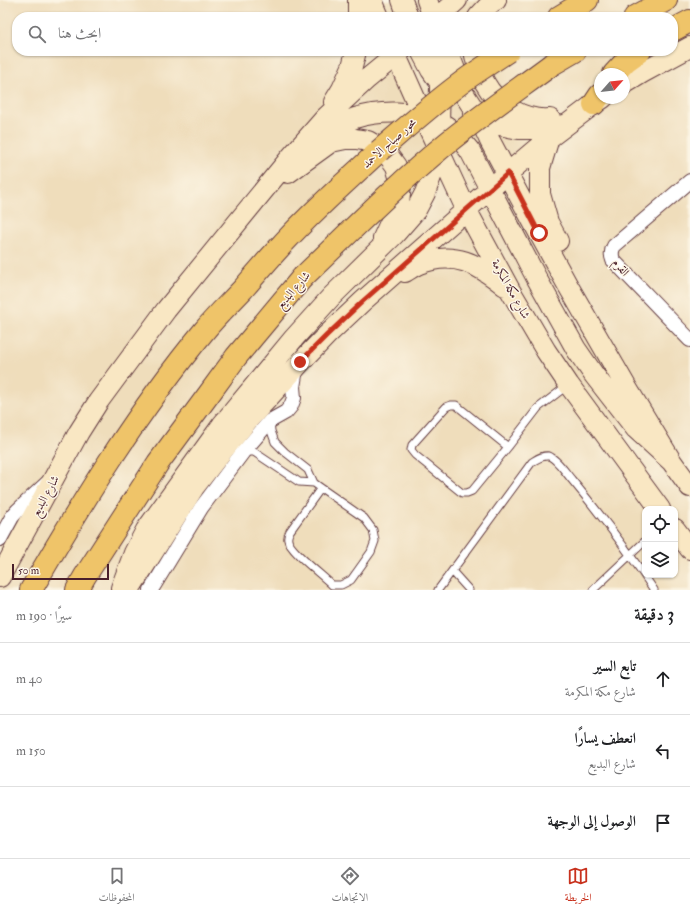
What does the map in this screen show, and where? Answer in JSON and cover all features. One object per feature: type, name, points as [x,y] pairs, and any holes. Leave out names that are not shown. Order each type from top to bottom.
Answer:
[{"type":"highway","points":[[567,12],[587,0]]},
{"type":"highway","points":[[644,12],[666,0]]},
{"type":"highway","points":[[678,27],[690,21]]},
{"type":"highway","name":"محور صباح الاحمد","points":[[31,590],[57,545],[119,446],[205,330],[279,247],[324,202],[379,151],[414,120],[472,75],[500,56]]},
{"type":"highway","name":"شارع البديع","points":[[77,590],[158,463],[236,357],[302,278],[402,183],[446,144],[493,107],[551,65],[566,56]]},
{"type":"highway","points":[[620,68],[633,56]]},
{"type":"main road","points":[[358,0],[358,12]]},
{"type":"main road","points":[[372,0],[377,12]]},
{"type":"main road","points":[[402,0],[406,12]]},
{"type":"main road","points":[[427,0],[431,12]]},
{"type":"main road","points":[[444,12],[457,0]]},
{"type":"main road","points":[[483,12],[496,0]]},
{"type":"main road","points":[[678,54],[690,47]]},
{"type":"main road","points":[[325,118],[342,89],[352,67],[355,56]]},
{"type":"main road","name":"شارع البديع","points":[[0,577],[79,432],[103,396],[166,310],[290,158],[325,118],[394,56]]},
{"type":"main road","name":"شارع مكة المكرمة","points":[[399,56],[431,119],[437,146],[463,202],[510,290],[546,351],[569,385],[658,506]]},
{"type":"main road","points":[[424,56],[440,83],[455,99],[504,126],[519,129],[542,130],[569,123]]},
{"type":"main road","points":[[431,119],[440,83],[440,56]]},
{"type":"main road","points":[[450,56],[469,106],[508,173],[546,245],[627,388],[672,462],[690,487]]},
{"type":"main road","points":[[463,202],[460,157],[469,106],[464,56]]},
{"type":"main road","points":[[475,56],[477,68],[485,84],[496,98],[510,109],[526,116],[544,119],[562,118],[579,113],[594,102]]},
{"type":"main road","points":[[630,80],[673,56]]},
{"type":"main road","points":[[130,590],[195,486],[244,425],[300,362],[463,202],[490,188],[549,138],[594,103]]},
{"type":"main road","points":[[290,158],[333,129],[355,118],[374,114],[391,112],[431,119],[451,130],[462,140],[470,151],[537,279],[576,349],[636,429],[672,462]]},
{"type":"main road","points":[[262,192],[331,142],[350,138],[368,141],[384,151],[396,166],[401,184],[399,203],[376,253]]},
{"type":"main road","points":[[549,138],[540,168],[540,194],[548,222],[596,316],[599,338]]},
{"type":"main road","points":[[121,590],[134,553],[146,530],[222,426],[280,355],[331,297],[395,234],[416,210],[425,193],[432,174],[437,146]]},
{"type":"main road","points":[[373,292],[419,264],[434,260],[454,258],[471,263],[491,275],[510,290]]},
{"type":"main road","points":[[678,533],[690,549]]},
{"type":"street","name":"القرم","points":[[690,181],[614,246],[611,255],[613,260],[690,340]]},
{"type":"street","points":[[151,590],[201,508],[242,452],[270,421],[286,412],[291,406],[294,398],[293,387],[295,375],[300,362]]},
{"type":"street","points":[[0,539],[12,517],[18,510],[57,473]]},
{"type":"lane","points":[[508,447],[456,405],[451,405],[446,407],[412,445],[411,450],[462,493],[467,494],[472,491],[508,447],[538,408],[569,385]]},
{"type":"lane","points":[[270,421],[271,431],[275,442],[308,470],[314,484]]},
{"type":"lane","points":[[242,452],[254,452],[299,482],[314,484],[321,488],[364,518],[373,530],[375,541],[371,552],[351,580],[341,585],[332,584],[293,550],[288,540],[290,530],[321,488]]},
{"type":"lane","points":[[438,590],[532,462],[543,456],[549,456],[556,460],[584,494],[630,555],[654,590]]},
{"type":"lane","points":[[593,590],[644,542]]},
{"type":"lane","points":[[452,571],[469,590]]},
{"type":"route","points":[[300,362],[363,301],[508,173],[539,233]]}]
